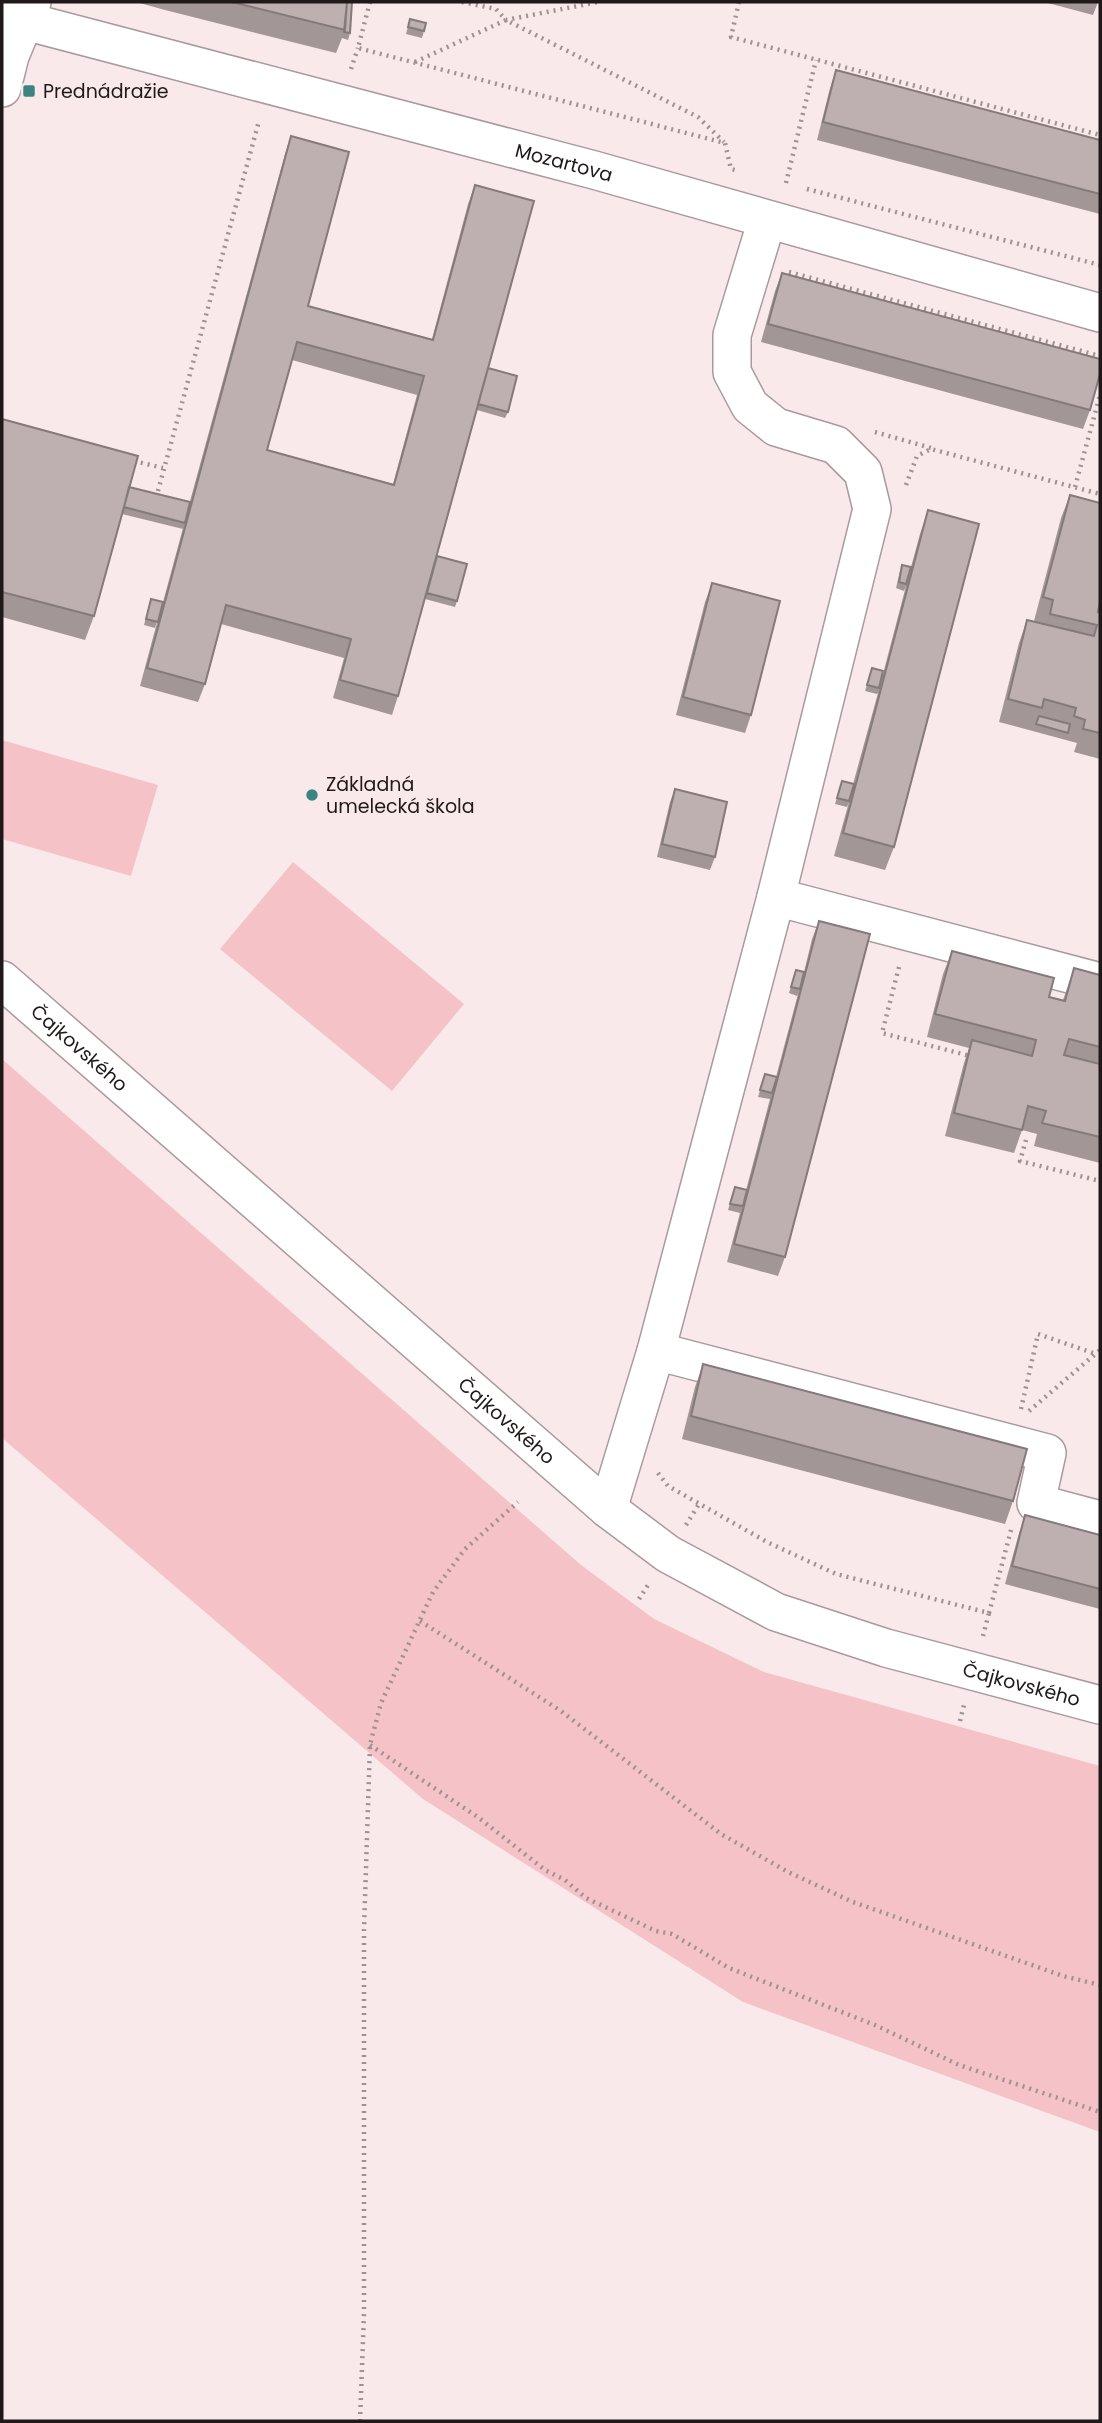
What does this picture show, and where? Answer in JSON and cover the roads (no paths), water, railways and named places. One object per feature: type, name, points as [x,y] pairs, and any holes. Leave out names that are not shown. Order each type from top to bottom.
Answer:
[{"type":"street","name":"Mozartova","points":[[2,88],[19,12],[1100,313]]},
{"type":"street","points":[[608,1509],[656,1351],[776,897],[872,509],[863,472],[836,445],[776,427],[750,406],[732,372],[732,335],[766,220]]},
{"type":"street","points":[[776,897],[1100,982]]},
{"type":"street","name":"Čajkovského","points":[[2,980],[608,1509],[668,1554],[776,1612],[886,1648],[1100,1705]]},
{"type":"street","points":[[656,1351],[1047,1452],[1036,1503],[1100,1520]]},
{"type":"place","name":"Prednádražie","points":[[29,91]]},
{"type":"place","name":"Základná umelecká škola","points":[[312,795]]}]
